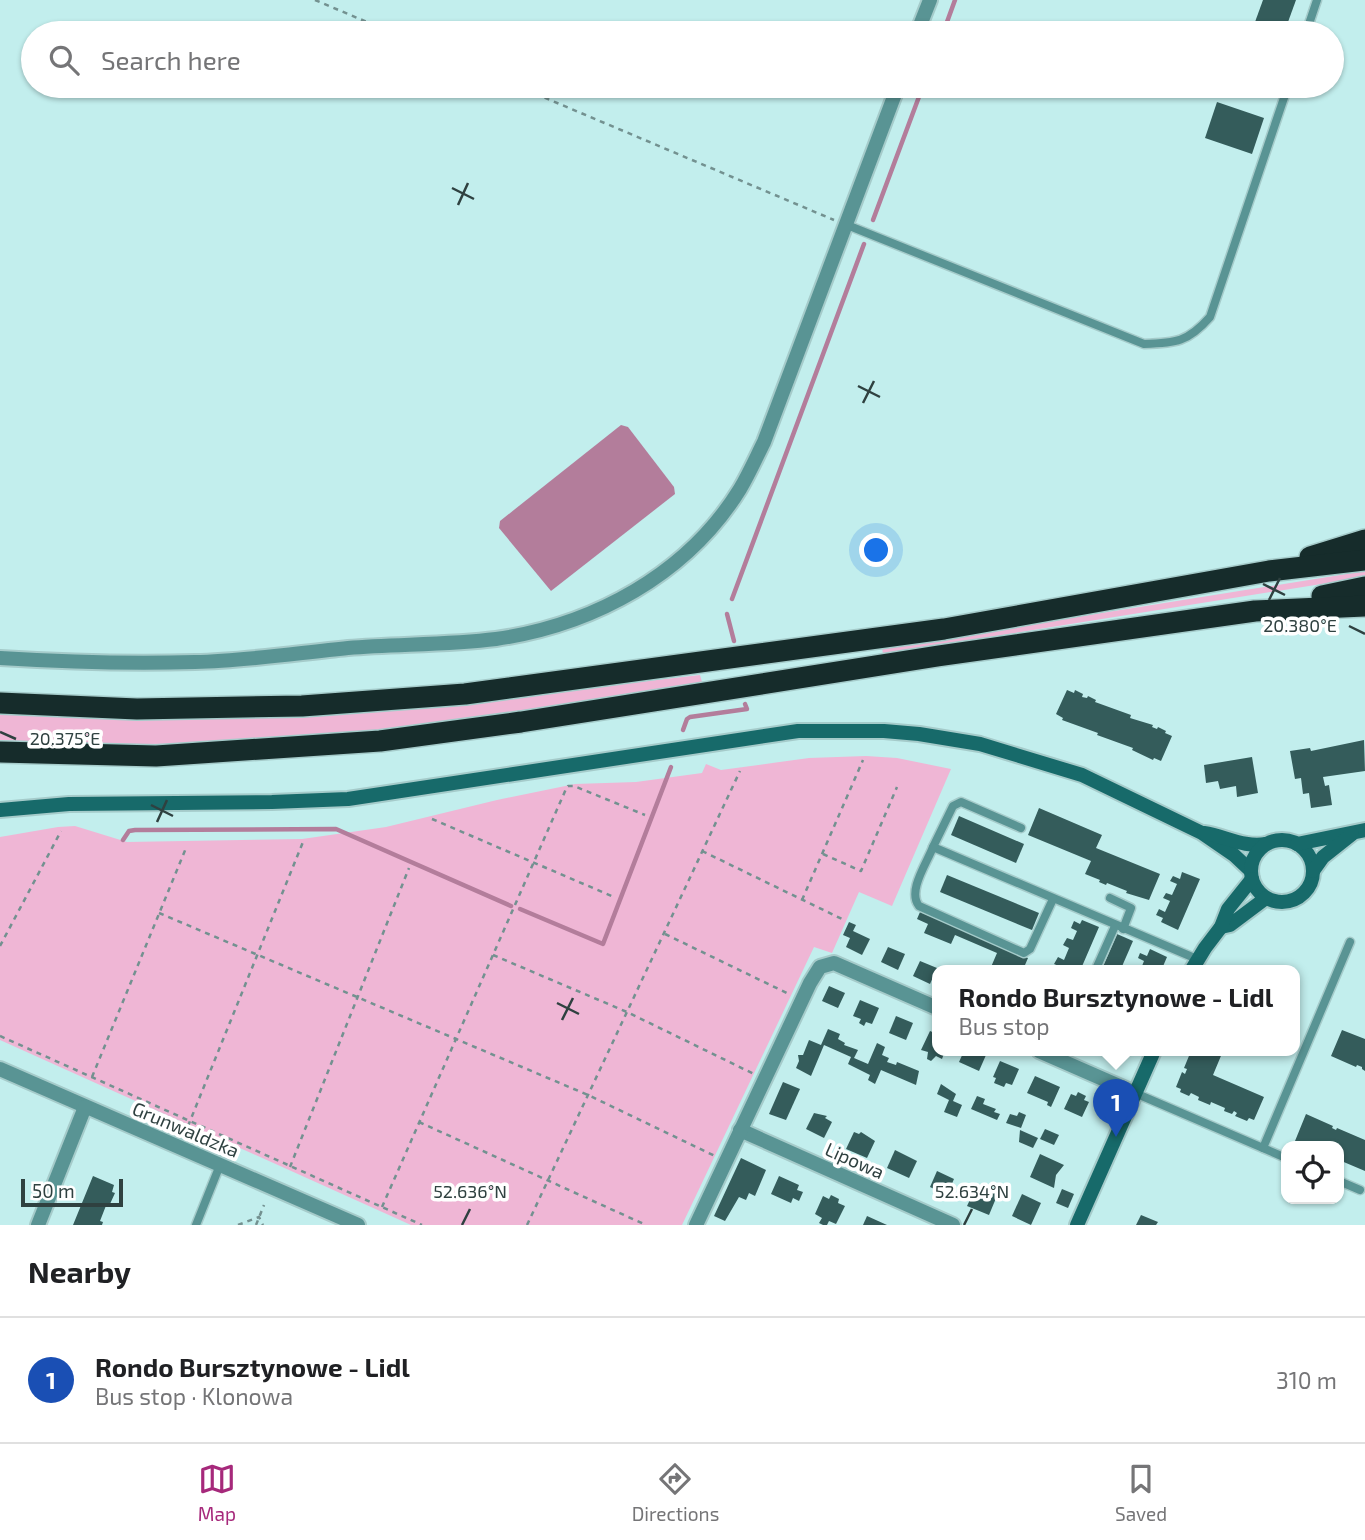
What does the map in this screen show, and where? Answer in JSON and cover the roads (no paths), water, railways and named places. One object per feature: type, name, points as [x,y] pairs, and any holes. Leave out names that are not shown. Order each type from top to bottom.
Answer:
[{"type":"highway","points":[[1269,570],[1365,540]]},
{"type":"highway","points":[[0,703],[137,709],[302,706],[466,694],[944,629],[1269,570],[1365,560]]},
{"type":"highway","points":[[0,752],[156,756],[380,741],[510,724],[938,656],[1255,611],[1365,587]]},
{"type":"highway","points":[[1255,611],[1365,606]]},
{"type":"street","points":[[922,21],[930,0]]},
{"type":"street","points":[[0,658],[111,663],[197,663],[349,648],[495,639],[576,620],[613,604],[660,575],[684,556],[712,527],[740,489],[764,442],[894,98]]},
{"type":"street","points":[[0,810],[69,804],[348,799],[798,731],[848,729],[931,735],[1007,751],[1082,775],[1202,833],[1234,855],[1251,875],[1259,893],[1281,902],[1297,898],[1308,887],[1313,872],[1323,857],[1358,832]]},
{"type":"street","points":[[1202,833],[1249,845],[1282,840],[1297,844],[1358,832]]},
{"type":"street","points":[[1194,965],[1221,927],[1228,909],[1251,875],[1255,856],[1266,844]]},
{"type":"street","points":[[1297,844],[1308,856],[1313,872]]},
{"type":"street","points":[[1221,927],[1230,925],[1266,898]]},
{"type":"street","points":[[696,1225],[820,967],[834,963],[932,1006]]},
{"type":"street","points":[[1050,1056],[1135,1093]]},
{"type":"street","points":[[1077,1225],[1152,1056]]},
{"type":"street","name":"Grunwaldzka","points":[[0,1069],[358,1225]]},
{"type":"street","points":[[38,1225],[85,1107]]},
{"type":"street","name":"Lipowa","points":[[740,1130],[953,1225]]},
{"type":"lane","points":[[1310,21],[1317,0]]},
{"type":"lane","points":[[847,225],[1144,344],[1177,343],[1196,332],[1210,317],[1284,98]]},
{"type":"lane","points":[[1021,828],[961,802],[953,806],[915,891],[915,901],[919,906],[1024,953],[1030,949],[1053,899]]},
{"type":"lane","points":[[933,847],[1119,927],[1194,965]]},
{"type":"lane","points":[[1098,965],[1131,908],[1110,898]]},
{"type":"lane","points":[[1263,1148],[1350,942]]},
{"type":"lane","points":[[1135,1093],[1281,1156]]},
{"type":"lane","points":[[196,1225],[220,1165]]},
{"type":"lane","points":[[1344,1183],[1360,1190]]},
{"type":"waterway","points":[[947,21],[955,0]]},
{"type":"waterway","points":[[873,220],[919,98]]},
{"type":"waterway","points":[[732,599],[864,244]]},
{"type":"waterway","points":[[727,614],[734,641]]},
{"type":"waterway","points":[[683,730],[690,717],[747,709],[745,704]]},
{"type":"waterway","points":[[520,909],[603,944],[671,767]]},
{"type":"waterway","points":[[123,840],[129,831],[135,830],[336,829],[511,906]]},
{"type":"place","name":"Rondo Bursztynowe - Lidl","points":[[1116,1137]]}]
